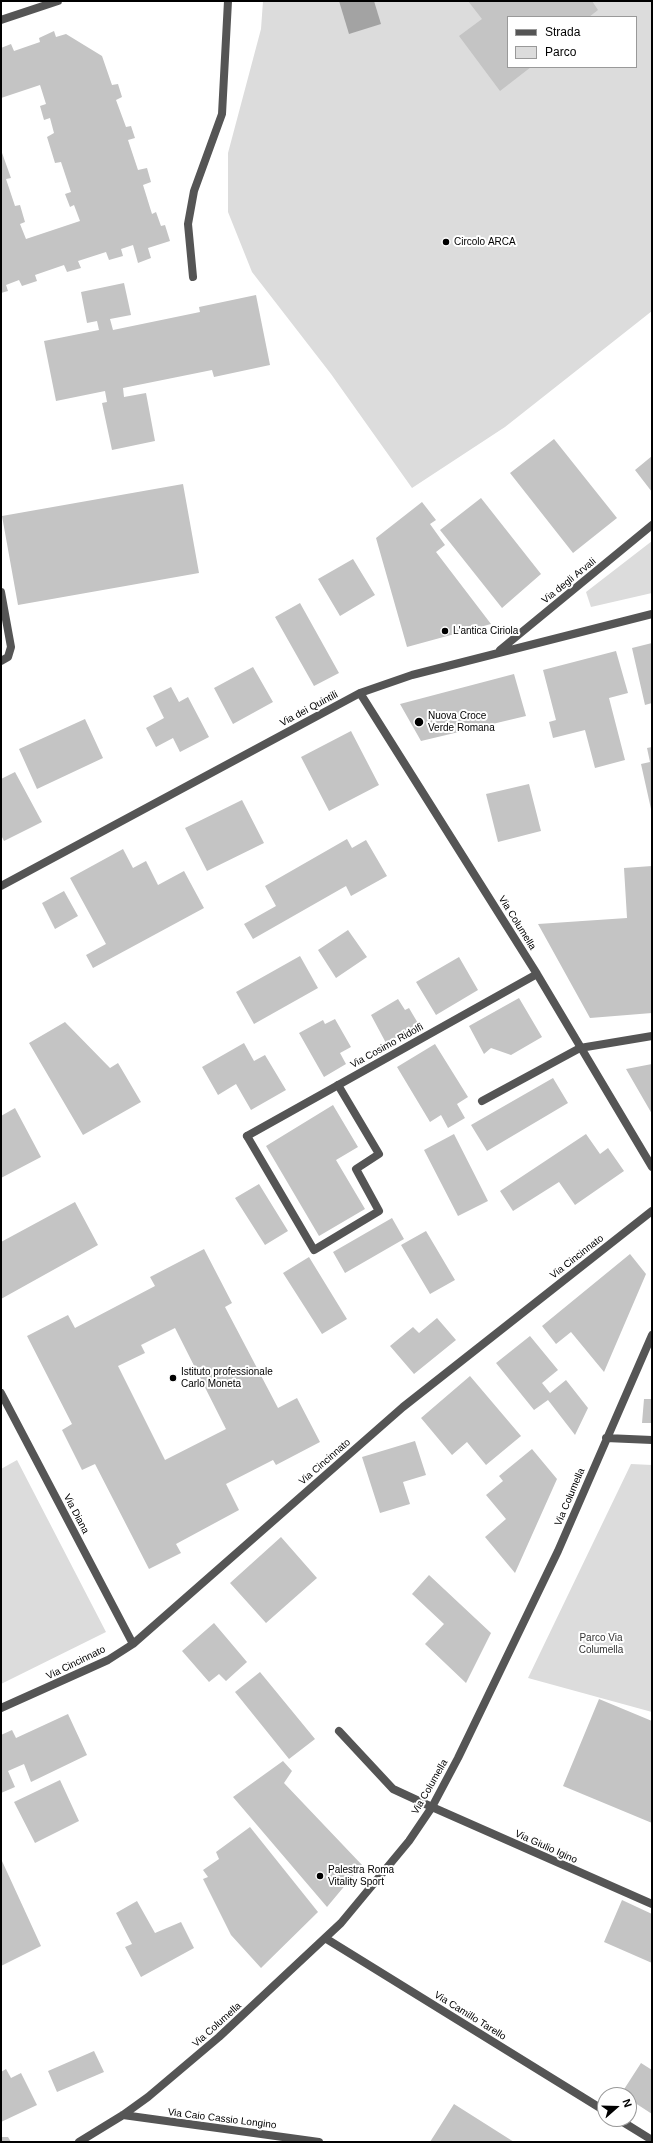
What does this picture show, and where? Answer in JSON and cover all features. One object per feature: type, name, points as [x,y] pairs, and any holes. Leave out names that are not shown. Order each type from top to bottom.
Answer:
[{"type":"street","points":[[1,20],[58,1]]},
{"type":"street","points":[[193,277],[188,224],[194,191],[222,114],[228,1]]},
{"type":"street","name":"Via degli Arvali","points":[[498,652],[652,525]]},
{"type":"street","points":[[1,592],[11,647],[8,657],[1,662]]},
{"type":"street","name":"Via dei Quintili","points":[[1,886],[360,693],[412,675],[652,614]]},
{"type":"street","name":"Via Columella","points":[[360,693],[537,974],[652,1167]]},
{"type":"street","name":"Via Cosimo Ridolfi","points":[[338,1085],[379,1154],[356,1169],[379,1211],[314,1250],[247,1136],[338,1085],[537,974]]},
{"type":"street","points":[[482,1101],[580,1048],[652,1036]]},
{"type":"street","name":"Via Cincinnato","points":[[1,1708],[108,1660],[133,1644],[403,1407],[652,1211]]},
{"type":"street","name":"Via Columella","points":[[79,2142],[123,2116],[170,2080],[219,2037],[341,1923],[378,1880],[432,1807],[458,1758],[558,1551],[652,1335]]},
{"type":"street","name":"Via Diana","points":[[1,1393],[133,1644]]},
{"type":"street","points":[[606,1438],[652,1440]]},
{"type":"street","name":"Via Giulio Igino","points":[[340,1731],[393,1789],[652,1904]]},
{"type":"street","name":"Via Camillo Tarello","points":[[325,1938],[597,2106]]},
{"type":"street","name":"Via Caio Cassio Longino","points":[[123,2116],[319,2142]]},
{"type":"street","points":[[631,2127],[652,2140]]},
{"type":"green space","name":"Circolo ARCA","points":[[263,1],[652,1],[652,311],[505,427],[412,488],[331,374],[252,272],[228,212],[228,153],[261,29]]},
{"type":"green space","points":[[652,541],[652,593],[591,607],[586,592]]},
{"type":"green space","points":[[17,1460],[106,1632],[1,1684],[1,1469]]},
{"type":"green space","name":"Parco Via Columella","points":[[631,1464],[652,1465],[652,1712],[528,1678]]},
{"type":"shaded area","points":[[339,1],[374,1],[381,24],[349,34]]},
{"type":"building","points":[[468,1],[592,1],[598,10],[590,16],[507,16],[507,68],[530,68],[500,91],[459,36],[482,19]]},
{"type":"building","points":[[54,31],[56,37],[66,34],[102,56],[112,85],[118,84],[122,97],[116,100],[126,127],[131,126],[135,138],[128,140],[138,170],[147,168],[151,182],[143,185],[152,214],[156,212],[161,226],[165,225],[170,241],[148,248],[151,258],[138,263],[133,245],[121,249],[123,256],[109,260],[106,252],[78,261],[81,268],[67,272],[64,265],[35,275],[37,281],[22,286],[19,280],[6,285],[8,291],[1,293],[1,150],[11,178],[6,179],[15,206],[20,205],[25,222],[20,224],[26,239],[80,221],[74,205],[70,207],[65,194],[71,192],[61,162],[55,163],[47,137],[54,133],[50,118],[44,120],[40,106],[46,104],[40,85],[1,98],[1,48],[11,44],[14,51],[40,42],[39,38]]},
{"type":"building","points":[[124,283],[131,315],[110,319],[113,330],[200,312],[199,307],[256,295],[270,365],[214,377],[212,370],[123,388],[124,397],[146,393],[155,441],[112,450],[102,403],[107,402],[105,391],[56,401],[44,341],[99,330],[97,321],[87,323],[81,292]]},
{"type":"building","points":[[554,439],[617,518],[573,553],[510,473]]},
{"type":"building","points":[[652,456],[652,492],[635,470]]},
{"type":"building","points":[[183,484],[199,573],[18,605],[2,516]]},
{"type":"building","points":[[481,498],[541,574],[502,608],[440,530]]},
{"type":"building","points":[[422,502],[436,520],[430,524],[445,545],[436,552],[491,624],[407,647],[376,538]]},
{"type":"building","points":[[353,559],[375,595],[340,616],[318,579]]},
{"type":"building","points":[[300,603],[339,673],[314,686],[275,617]]},
{"type":"building","points":[[652,643],[652,703],[645,705],[632,648]]},
{"type":"building","points":[[616,651],[628,693],[609,698],[625,760],[595,768],[585,730],[553,738],[549,722],[556,720],[543,670]]},
{"type":"building","points":[[253,667],[273,702],[233,724],[214,688]]},
{"type":"building","points":[[514,674],[526,716],[421,741],[400,704]]},
{"type":"building","points":[[171,687],[179,702],[188,697],[209,737],[180,752],[173,738],[156,747],[146,728],[164,718],[153,696]]},
{"type":"building","points":[[85,719],[103,758],[37,789],[19,749]]},
{"type":"building","points":[[351,731],[379,785],[329,811],[301,757]]},
{"type":"building","points":[[652,747],[651,809],[641,764],[650,762],[647,748]]},
{"type":"building","points":[[15,772],[42,822],[4,841],[1,835],[1,779]]},
{"type":"building","points":[[529,784],[541,831],[498,842],[486,794]]},
{"type":"building","points":[[242,800],[264,843],[207,871],[185,828]]},
{"type":"building","points":[[347,839],[352,848],[366,840],[387,876],[351,896],[346,886],[253,939],[244,924],[276,906],[265,886]]},
{"type":"building","points":[[123,849],[133,868],[146,861],[158,885],[184,871],[204,908],[93,968],[86,955],[106,944],[70,878]]},
{"type":"building","points":[[652,866],[652,1013],[590,1018],[538,924],[627,918],[624,868]]},
{"type":"building","points":[[64,891],[78,916],[55,929],[42,903]]},
{"type":"building","points":[[348,930],[367,957],[336,978],[318,950]]},
{"type":"building","points":[[300,956],[318,988],[254,1024],[236,992]]},
{"type":"building","points":[[459,957],[478,990],[436,1015],[416,982]]},
{"type":"building","points":[[519,998],[542,1037],[511,1055],[491,1048],[484,1054],[469,1026]]},
{"type":"building","points":[[398,999],[405,1010],[409,1008],[419,1025],[386,1043],[371,1015]]},
{"type":"building","points":[[335,1019],[351,1047],[340,1053],[346,1064],[324,1077],[299,1033],[323,1020],[325,1024]]},
{"type":"building","points":[[65,1022],[110,1068],[118,1063],[141,1102],[83,1135],[29,1043]]},
{"type":"building","points":[[244,1043],[254,1061],[265,1055],[286,1090],[251,1110],[236,1084],[218,1095],[202,1067]]},
{"type":"building","points":[[435,1044],[468,1097],[457,1104],[465,1118],[448,1128],[441,1115],[430,1122],[397,1067]]},
{"type":"building","points":[[652,1064],[652,1114],[626,1069]]},
{"type":"building","points":[[553,1078],[568,1103],[487,1151],[471,1125]]},
{"type":"building","points":[[333,1105],[358,1147],[336,1160],[365,1209],[319,1236],[266,1146]]},
{"type":"building","points":[[15,1108],[41,1157],[1,1178],[1,1116]]},
{"type":"building","points":[[454,1134],[488,1201],[458,1216],[424,1150]]},
{"type":"building","points":[[586,1134],[600,1154],[608,1148],[624,1171],[575,1205],[559,1182],[513,1211],[500,1191]]},
{"type":"building","points":[[259,1184],[288,1231],[265,1245],[235,1198]]},
{"type":"building","points":[[75,1202],[98,1245],[1,1299],[1,1242]]},
{"type":"building","points":[[392,1218],[404,1239],[345,1273],[333,1252]]},
{"type":"building","points":[[426,1231],[455,1280],[430,1294],[401,1245]]},
{"type":"building","points":[[204,1249],[232,1303],[225,1307],[278,1408],[297,1398],[320,1442],[276,1465],[273,1460],[226,1484],[239,1510],[176,1544],[181,1553],[149,1569],[95,1464],[82,1470],[62,1430],[72,1424],[27,1336],[68,1315],[75,1328],[155,1286],[150,1277]],"holes":[[[175,1328],[226,1429],[165,1460],[118,1366],[145,1353],[141,1345]]]},
{"type":"building","points":[[630,1254],[646,1274],[604,1372],[571,1332],[556,1344],[542,1326]]},
{"type":"building","points":[[309,1257],[347,1319],[322,1334],[283,1273]]},
{"type":"building","points":[[437,1318],[456,1340],[414,1374],[390,1346],[413,1327],[419,1333]]},
{"type":"building","points":[[530,1336],[558,1370],[542,1383],[550,1393],[566,1380],[588,1408],[575,1435],[548,1400],[534,1410],[496,1363]]},
{"type":"building","points":[[470,1376],[521,1436],[486,1465],[467,1442],[452,1455],[421,1418]]},
{"type":"building","points":[[644,1399],[652,1399],[652,1423],[642,1423]]},
{"type":"building","points":[[415,1441],[426,1475],[403,1482],[410,1504],[380,1513],[362,1457]]},
{"type":"building","points":[[532,1449],[557,1479],[515,1573],[485,1537],[506,1519],[486,1495],[503,1481],[499,1476]]},
{"type":"building","points":[[281,1537],[317,1578],[266,1623],[230,1583]]},
{"type":"building","points":[[429,1575],[491,1633],[466,1683],[425,1644],[444,1624],[412,1594]]},
{"type":"building","points":[[214,1623],[247,1662],[226,1681],[219,1674],[209,1682],[182,1651]]},
{"type":"building","points":[[260,1672],[315,1739],[289,1759],[235,1692]]},
{"type":"building","points":[[599,1699],[652,1721],[652,1823],[563,1786]]},
{"type":"building","points":[[68,1714],[87,1755],[31,1782],[24,1764],[8,1771],[15,1787],[1,1793],[1,1735],[12,1730],[16,1738]]},
{"type":"building","points":[[283,1761],[292,1771],[284,1783],[362,1865],[327,1907],[233,1797]]},
{"type":"building","points":[[60,1780],[79,1821],[35,1843],[14,1802]]},
{"type":"building","points":[[250,1827],[318,1912],[261,1968],[231,1935],[203,1879],[208,1877],[203,1870],[219,1859],[216,1852]]},
{"type":"building","points":[[2,1861],[41,1946],[1,1966],[1,1862]]},
{"type":"building","points":[[622,1900],[652,1914],[652,1963],[604,1942]]},
{"type":"building","points":[[137,1901],[155,1933],[181,1922],[194,1948],[141,1977],[125,1947],[132,1944],[116,1913]]},
{"type":"building","points":[[94,2051],[104,2072],[57,2092],[48,2071]]},
{"type":"building","points":[[641,2063],[652,2070],[652,2114],[637,2104],[637,2087],[626,2087]]},
{"type":"building","points":[[6,2069],[11,2078],[21,2073],[37,2105],[1,2122],[1,2072]]},
{"type":"building","points":[[454,2104],[514,2142],[430,2142]]},
{"type":"building","points":[[1,2137],[8,2137],[11,2142],[1,2142]]},
{"type":"place","name":"Circolo ARCA","points":[[446,242]]},
{"type":"place","name":"L'antica Ciriola","points":[[445,631]]},
{"type":"place","name":"Nuova Croce Verde Romana","points":[[419,722]]},
{"type":"place","name":"Istituto professionale Carlo Moneta","points":[[173,1378]]},
{"type":"place","name":"Palestra Roma Vitality Sport","points":[[320,1876]]}]
